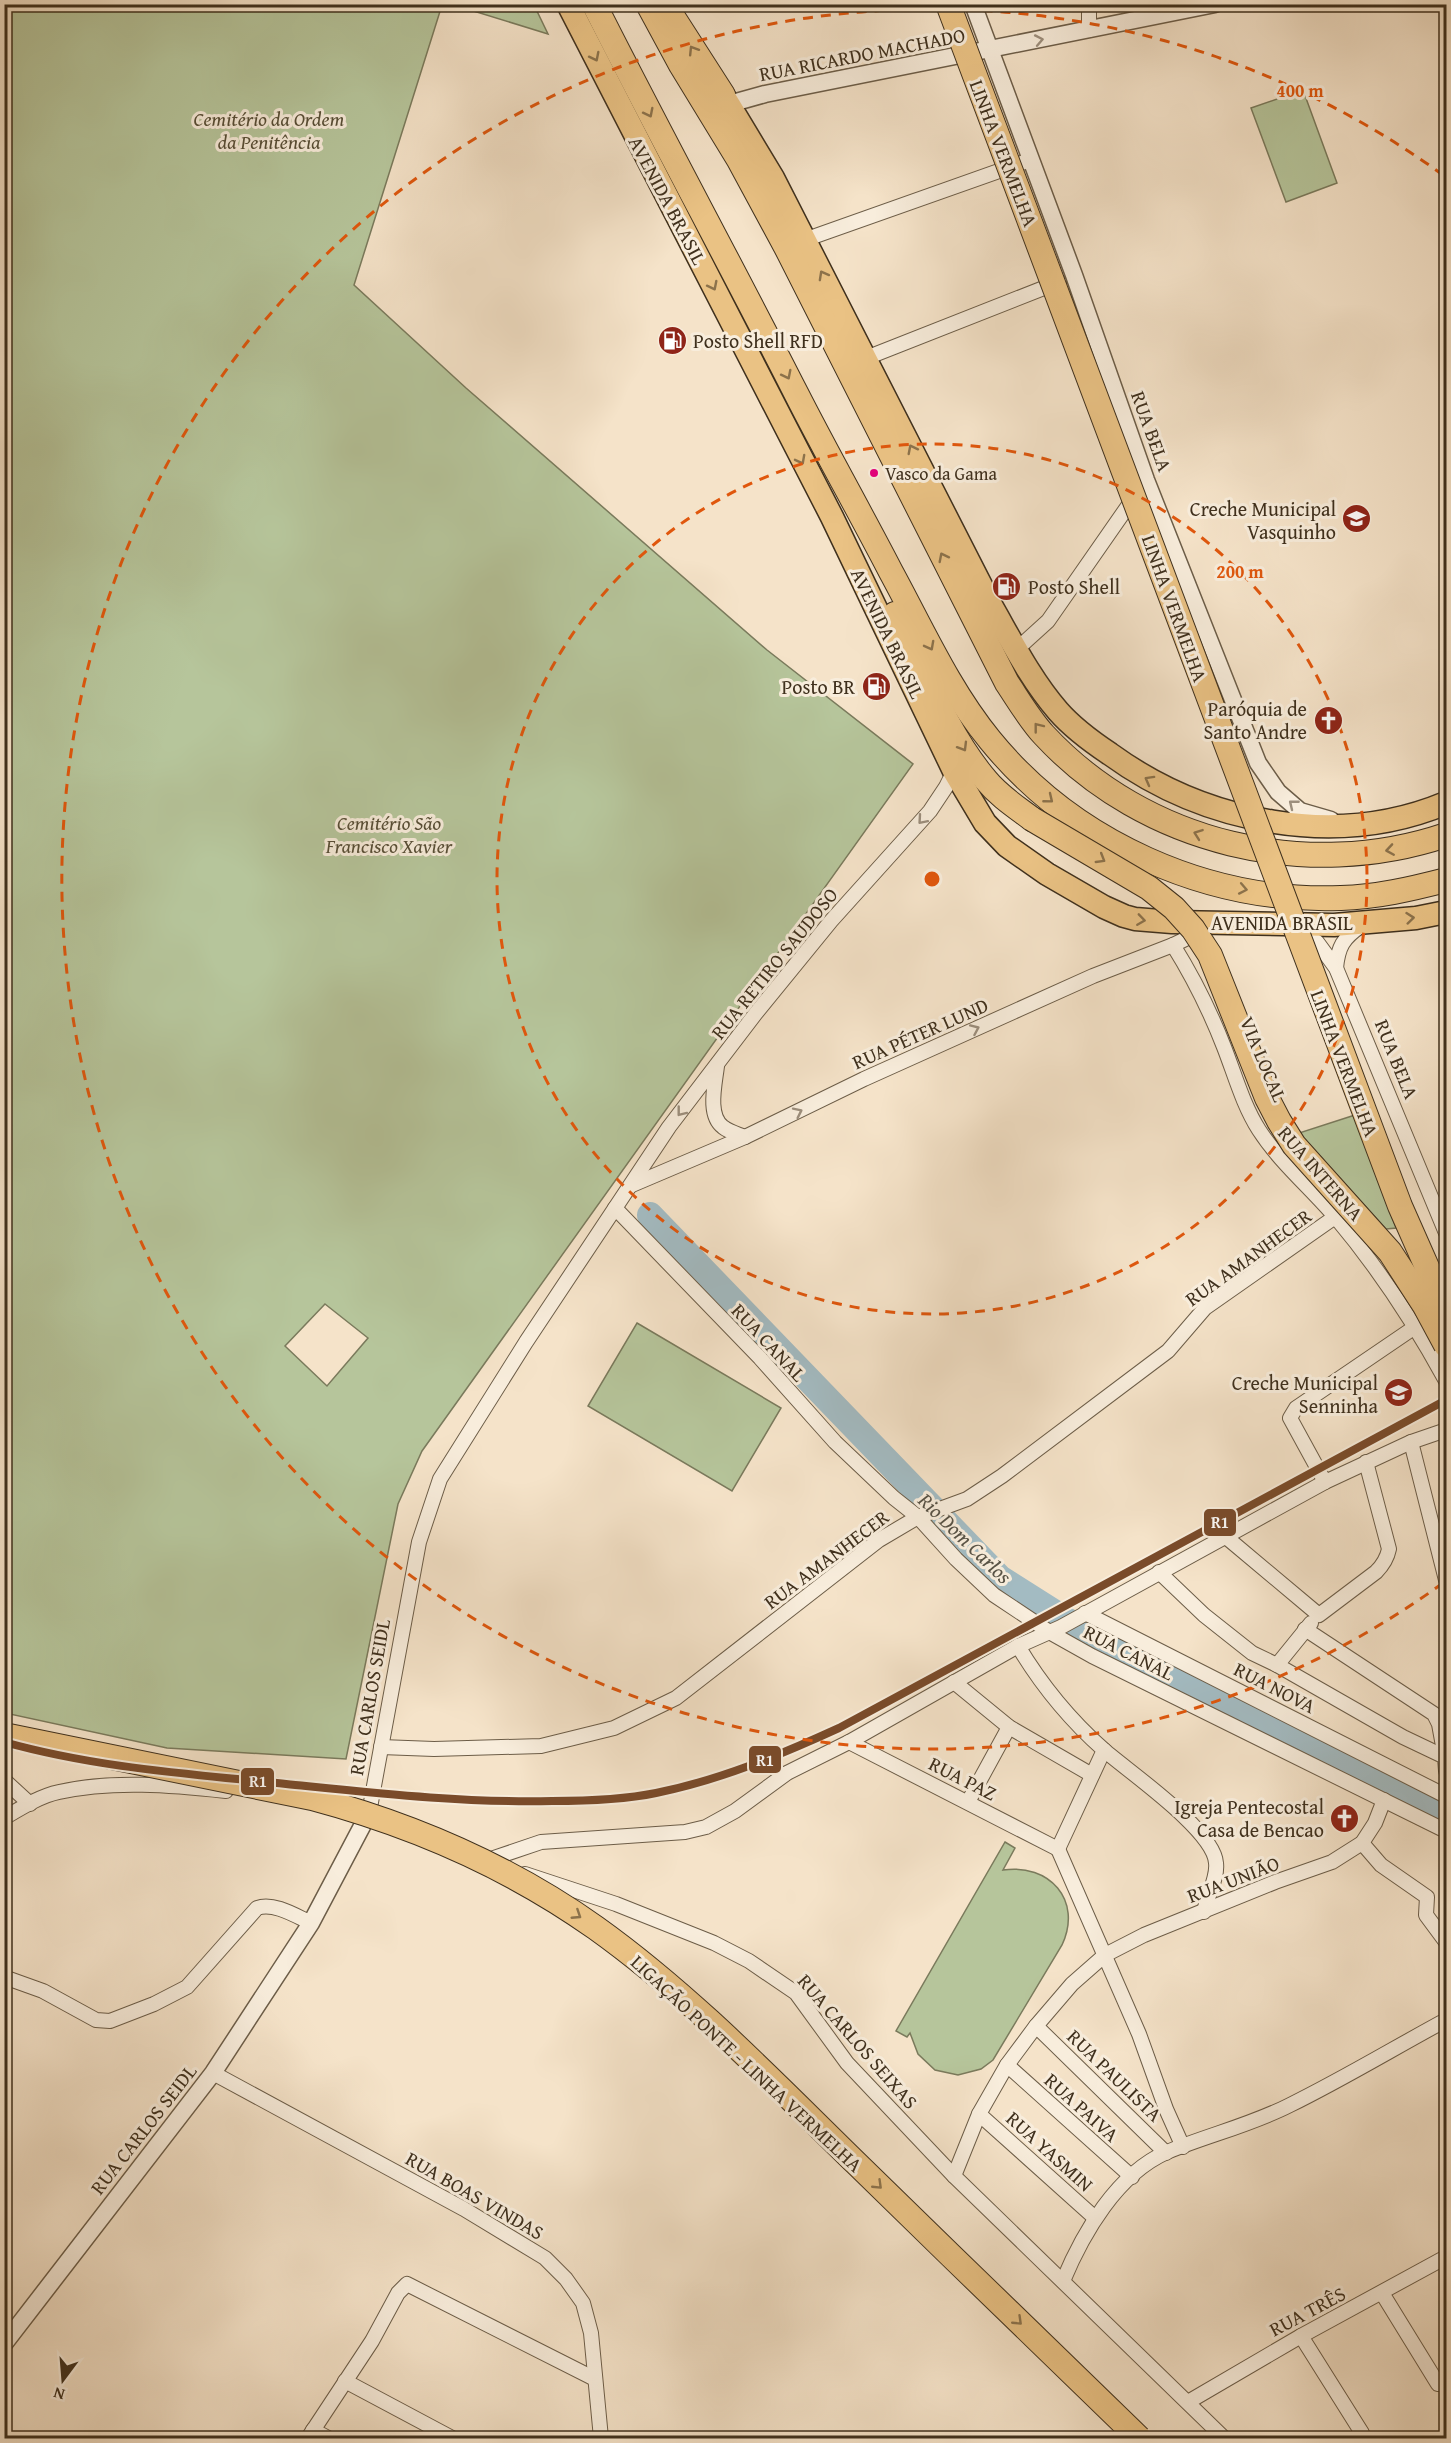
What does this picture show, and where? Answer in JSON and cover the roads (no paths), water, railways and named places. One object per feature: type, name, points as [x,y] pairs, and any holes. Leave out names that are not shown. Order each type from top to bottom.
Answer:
[{"type":"highway","name":"AVENIDA BRASIL","points":[[568,4],[832,518],[954,771],[985,824],[1008,846],[1039,869],[1104,907],[1135,919],[1285,924],[1365,923],[1416,918],[1446,912]]},
{"type":"highway","name":"AVENIDA BRASIL","points":[[594,4],[842,484],[935,655],[972,717],[1012,765],[1061,809],[1093,832],[1129,851],[1206,881],[1272,895],[1342,898],[1401,891],[1446,880]]},
{"type":"highway","points":[[648,4],[781,237],[1007,683],[1043,734],[1097,782],[1130,804],[1214,840],[1274,852],[1334,856],[1399,848],[1446,835]]},
{"type":"highway","points":[[666,4],[773,178],[992,607],[1016,650],[1058,711],[1100,747],[1148,779],[1204,804],[1261,821],[1318,826],[1347,825],[1392,819],[1446,803]]},
{"type":"highway","name":"LINHA VERMELHA","points":[[948,4],[1383,1162],[1419,1252],[1446,1310]]},
{"type":"highway","name":"LINHA VERMELHA","points":[[962,4],[1294,897],[1404,1180],[1446,1281]]},
{"type":"highway","points":[[842,484],[876,574],[949,723],[987,782],[1006,800],[1032,819],[1149,888],[1174,908],[1193,929],[1210,955],[1256,1072],[1294,1145],[1389,1252],[1425,1306],[1446,1344]]},
{"type":"highway","points":[[1401,891],[1446,885]]},
{"type":"highway","name":"LIGAÇÃO PONTE - LINHA VERMELHA","points":[[4,1735],[312,1798],[353,1809],[453,1847],[548,1897],[596,1928],[636,1958],[745,2055],[1139,2439]]},
{"type":"street","name":"RUA BELA","points":[[973,4],[1074,276],[1146,480],[1258,763],[1278,792],[1300,811],[1347,825]]},
{"type":"street","points":[[1089,4],[1089,30]]},
{"type":"street","name":"RUA RICARDO MACHADO","points":[[726,100],[1215,4]]},
{"type":"street","points":[[804,240],[1030,160]]},
{"type":"street","points":[[866,358],[1074,276]]},
{"type":"street","points":[[1016,650],[1048,621],[1146,480]]},
{"type":"street","name":"RUA RETIRO SAUDOSO","points":[[632,1185],[669,1127],[831,921],[930,812],[954,771]]},
{"type":"street","name":"RUA PÉTER LUND","points":[[632,1185],[745,1137],[864,1079],[1093,976],[1226,922]]},
{"type":"street","points":[[1336,968],[1340,945],[1346,937],[1365,923]]},
{"type":"street","name":"RUA BELA","points":[[1285,924],[1317,942],[1336,968],[1442,1213],[1446,1233]]},
{"type":"street","name":"VIA LOCAL","points":[[1187,939],[1202,958],[1239,1056],[1269,1120],[1287,1148],[1383,1257],[1428,1325],[1446,1360]]},
{"type":"street","name":"RUA INTERNA","points":[[1173,945],[1216,1026],[1247,1107],[1259,1130],[1289,1170],[1335,1217],[1377,1270],[1446,1381]]},
{"type":"street","points":[[717,1066],[714,1103],[717,1120],[722,1126],[745,1137]]},
{"type":"street","name":"RUA CARLOS SEIDL","points":[[4,2344],[213,2073],[311,1923],[369,1813],[419,1542],[440,1479],[514,1360],[632,1185]]},
{"type":"street","name":"RUA CANAL","points":[[615,1209],[760,1358],[835,1443],[894,1498],[923,1515],[956,1559],[994,1595],[1056,1630],[1102,1661],[1446,1831]]},
{"type":"street","name":"RUA AMANHECER","points":[[381,1747],[465,1749],[541,1746],[614,1728],[676,1698],[879,1540],[923,1515],[976,1494],[1002,1476],[1168,1351],[1205,1308],[1335,1217]]},
{"type":"street","points":[[1325,1482],[1290,1418],[1292,1413],[1296,1408],[1415,1328]]},
{"type":"street","points":[[485,1861],[541,1842],[685,1832],[705,1827],[735,1811],[787,1773],[849,1742],[1018,1646],[1056,1630],[1325,1482],[1366,1462],[1446,1430]]},
{"type":"street","points":[[1411,1443],[1446,1580]]},
{"type":"street","points":[[1277,1665],[1319,1615],[1383,1565],[1389,1549],[1366,1462]]},
{"type":"street","points":[[1226,1537],[1319,1615]]},
{"type":"street","points":[[1158,1572],[1227,1635],[1252,1653],[1403,1737],[1446,1764]]},
{"type":"street","name":"RUA NOVA","points":[[1081,1616],[1446,1796]]},
{"type":"street","points":[[1305,1629],[1434,1714],[1442,1734],[1446,1764]]},
{"type":"street","points":[[1018,1646],[1056,1703],[1104,1750],[1187,1819],[1213,1850],[1217,1864],[1216,1871],[1204,1912]]},
{"type":"street","points":[[954,1682],[1009,1726],[1092,1775]]},
{"type":"street","points":[[968,1802],[1009,1726]]},
{"type":"street","name":"RUA PAZ","points":[[849,1742],[1058,1849]]},
{"type":"street","points":[[1104,1750],[1058,1849],[1139,2034],[1166,2109],[1183,2147]]},
{"type":"street","points":[[4,1780],[30,1804]]},
{"type":"street","name":"RUA CARLOS SEIXAS","points":[[4,1818],[57,1792],[156,1786],[253,1794],[369,1813],[434,1844],[616,1904],[714,1943],[777,1979],[795,1994],[847,2063],[954,2176],[1224,2439]]},
{"type":"street","name":"RUA UNIÃO","points":[[954,2176],[979,2114],[1007,2065],[1072,1984],[1105,1955],[1144,1935],[1275,1882],[1332,1862],[1362,1843],[1375,1823],[1384,1800]]},
{"type":"street","points":[[1362,1843],[1381,1864],[1427,1897],[1426,1915],[1446,1942]]},
{"type":"street","points":[[4,1977],[43,1990],[90,2018],[110,2021],[154,2004],[187,1987],[257,1908],[273,1907],[311,1923]]},
{"type":"street","points":[[1063,2281],[1095,2218],[1131,2177],[1152,2160],[1230,2131],[1290,2105],[1446,2020]]},
{"type":"street","name":"RUA PAULISTA","points":[[1036,2026],[1166,2153]]},
{"type":"street","name":"RUA PAIVA","points":[[1007,2065],[1131,2177]]},
{"type":"street","name":"RUA BOAS VINDAS","points":[[213,2073],[464,2209],[545,2258],[566,2280],[583,2303],[591,2333],[601,2439]]},
{"type":"street","name":"RUA YASMIN","points":[[979,2114],[1095,2218]]},
{"type":"street","name":"RUA TRÊS","points":[[1188,2402],[1301,2336],[1382,2294],[1446,2257]]},
{"type":"street","points":[[328,2439],[310,2434],[372,2341],[404,2285],[410,2284],[595,2379]]},
{"type":"street","points":[[1382,2294],[1437,2384]]},
{"type":"street","points":[[1301,2336],[1362,2433]]},
{"type":"street","points":[[345,2381],[452,2439]]},
{"type":"waterway","name":"Rio Dom Carlos","points":[[650,1215],[1000,1578],[1101,1642],[1446,1817]]},
{"type":"place","name":"Posto Shell RFD","points":[[672,340]]},
{"type":"place","name":"Vasco da Gama","points":[[874,473]]},
{"type":"place","name":"Creche Municipal Vasquinho","points":[[1357,519]]},
{"type":"place","name":"Posto Shell","points":[[1007,586]]},
{"type":"place","name":"Posto BR","points":[[876,686]]},
{"type":"place","name":"Paróquia de Santo Andre","points":[[1328,720]]},
{"type":"place","name":"Creche Municipal Senninha","points":[[1399,1393]]},
{"type":"place","name":"Igreja Pentecostal Casa de Bencao","points":[[1345,1818]]},
{"type":"park label","name":"Cemitério da Ordem da Penitência","points":[[269,130]]},
{"type":"park label","name":"Cemitério São Francisco Xavier","points":[[389,834]]}]
